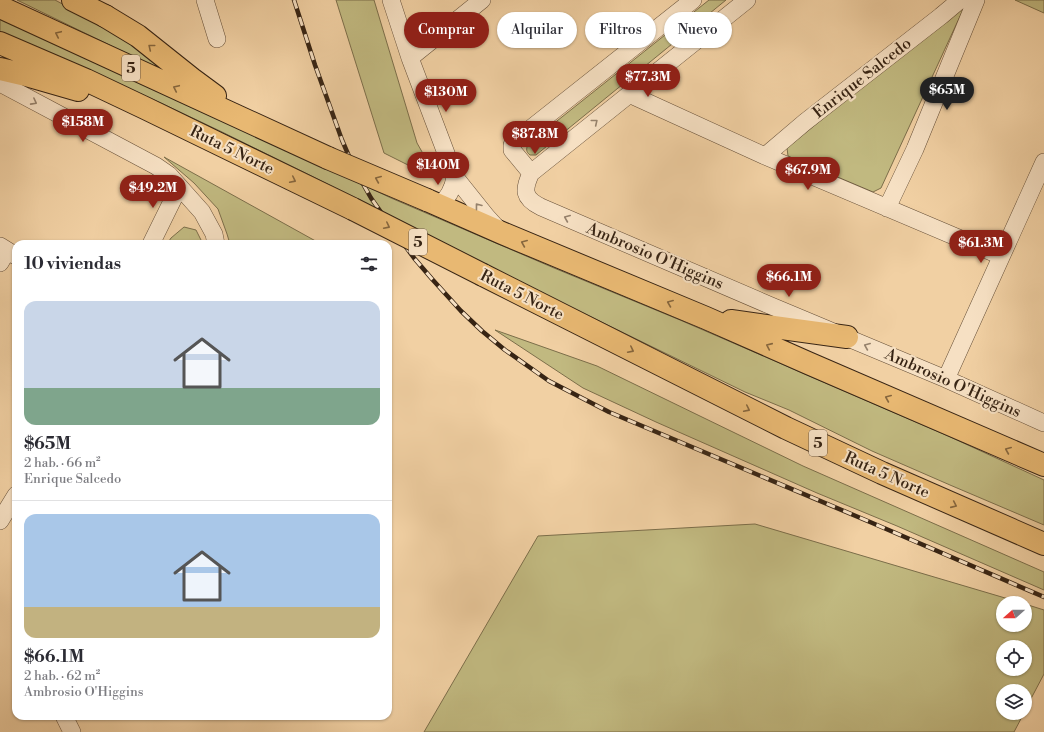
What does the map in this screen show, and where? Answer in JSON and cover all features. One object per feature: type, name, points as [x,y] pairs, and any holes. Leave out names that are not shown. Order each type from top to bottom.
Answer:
[{"type":"main road","points":[[73,0],[105,16],[138,36],[192,79],[262,128]]},
{"type":"main road","name":"Ruta 5 Norte","points":[[0,7],[328,158],[502,233],[706,318],[1044,465]]},
{"type":"main road","name":"Ruta 5 Norte","points":[[0,43],[86,80],[353,209],[793,432],[915,488],[1044,544]]},
{"type":"main road","points":[[0,69],[145,108]]},
{"type":"main road","points":[[706,318],[847,337]]},
{"type":"street","points":[[205,0],[217,40]]},
{"type":"street","points":[[391,0],[410,58],[455,177],[487,217],[502,233]]},
{"type":"street","points":[[410,58],[482,0]]},
{"type":"street","points":[[693,0],[515,141],[512,145],[512,150],[531,172],[747,0]]},
{"type":"street","name":"Enrique Salcedo","points":[[765,156],[805,122],[960,0]]},
{"type":"street","points":[[888,208],[915,149],[976,0]]},
{"type":"street","points":[[0,83],[156,166],[169,175],[202,212],[214,234],[215,240]]},
{"type":"street","points":[[629,94],[765,156],[1001,256]]},
{"type":"street","points":[[946,379],[1044,162]]},
{"type":"street","name":"Ambrosio O'Higgins","points":[[531,172],[526,184],[526,193],[534,204],[946,379],[1044,423]]},
{"type":"street","points":[[433,203],[446,200],[454,186],[455,177]]},
{"type":"street","points":[[153,240],[179,187]]},
{"type":"street","points":[[0,521],[12,502]]},
{"type":"street","points":[[66,720],[72,732]]},
{"type":"shaded area","points":[[17,0],[55,0],[109,29],[139,49],[169,74]]},
{"type":"shaded area","points":[[336,0],[374,0],[417,143],[438,180],[384,153]]},
{"type":"shaded area","points":[[709,0],[726,0],[711,12],[694,12]]},
{"type":"shaded area","points":[[1015,0],[1044,0],[1044,13]]},
{"type":"shaded area","points":[[967,1],[881,188],[873,192],[788,156],[787,148]]},
{"type":"shaded area","points":[[0,15],[391,198],[680,320],[946,435],[1044,480],[1044,525],[872,451],[789,410],[745,392],[550,297],[354,197],[220,131],[161,103],[0,32]]},
{"type":"shaded area","points":[[664,36],[664,48],[667,48],[536,155],[530,155],[528,153],[528,144],[649,48],[656,48],[656,42]]},
{"type":"shaded area","points":[[164,157],[314,240],[229,240],[218,209],[194,183]]},
{"type":"shaded area","points":[[184,227],[196,230],[201,240],[170,240]]},
{"type":"shaded area","points":[[495,330],[597,366],[803,466],[1044,572],[1044,590],[817,493],[583,388]]},
{"type":"shaded area","points":[[755,524],[998,596],[996,596],[996,632],[1032,632],[1032,606],[1044,610],[1044,674],[1032,697],[1032,684],[996,684],[996,720],[1020,720],[1014,732],[424,732],[538,536]]},
{"type":"railway","points":[[294,0],[315,65],[342,140],[354,168],[371,198],[414,258],[432,279],[461,311],[505,350],[549,381],[609,412],[1044,597]]}]
